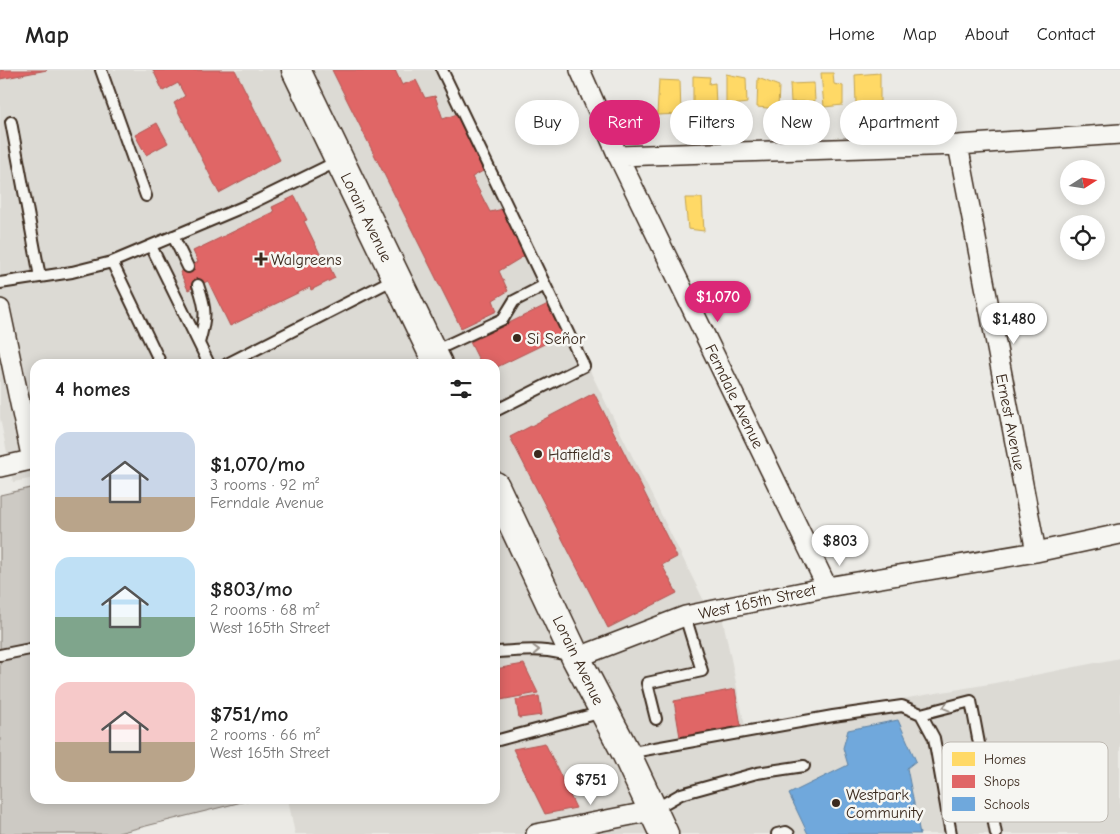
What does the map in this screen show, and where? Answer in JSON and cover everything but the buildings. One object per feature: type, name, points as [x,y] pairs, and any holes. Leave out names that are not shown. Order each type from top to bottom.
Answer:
[{"type":"main road","name":"Lorain Avenue","points":[[296,70],[435,358]]},
{"type":"main road","name":"Lorain Avenue","points":[[500,502],[576,658],[626,753],[658,822]]},
{"type":"street","name":"Ferndale Avenue","points":[[580,70],[618,156],[827,587]]},
{"type":"street","points":[[618,156],[958,145],[1120,134]]},
{"type":"street","name":"Ernest Avenue","points":[[958,145],[1036,552]]},
{"type":"street","points":[[0,309],[30,442]]},
{"type":"street","points":[[0,467],[30,461]]},
{"type":"street","name":"West 165th Street","points":[[576,658],[685,616],[827,587],[1036,552],[1120,534]]},
{"type":"street","points":[[536,834],[658,822]]},
{"type":"lane","points":[[101,70],[146,196]]},
{"type":"lane","points":[[442,70],[584,366],[500,408]]},
{"type":"lane","points":[[11,122],[40,277]]},
{"type":"lane","points":[[0,283],[72,272],[112,262],[250,204],[339,160]]},
{"type":"lane","points":[[173,236],[188,267]]},
{"type":"lane","points":[[151,246],[207,359]]},
{"type":"lane","points":[[112,262],[158,359]]},
{"type":"lane","points":[[237,359],[396,278]]},
{"type":"lane","points":[[198,285],[206,310],[204,327],[199,343]]},
{"type":"lane","points":[[435,358],[502,319],[514,301],[545,285]]},
{"type":"lane","points":[[656,719],[647,683],[702,670],[685,616]]},
{"type":"lane","points":[[0,655],[30,649]]},
{"type":"lane","points":[[500,652],[542,650],[559,652],[576,658]]},
{"type":"lane","points":[[626,753],[833,716],[902,706],[922,714],[971,701],[979,742]]},
{"type":"lane","points":[[500,739],[604,712]]},
{"type":"lane","points":[[922,714],[934,738],[942,783]]},
{"type":"lane","points":[[658,822],[681,794],[757,773],[804,766]]},
{"type":"lane","points":[[777,834],[786,832],[789,834]]},
{"type":"shaded area","points":[[0,70],[446,70],[525,231],[592,375],[707,607],[675,626],[722,616],[745,726],[995,683],[1120,658],[1120,834],[295,834],[289,804],[500,804],[500,359],[30,359],[30,479],[13,482],[0,418]]},
{"type":"shaded area","points":[[30,488],[30,804],[234,804],[114,834],[0,834],[0,495]]},
{"type":"place","name":"Walgreens","points":[[261,259]]},
{"type":"place","name":"Si Señor","points":[[517,338]]},
{"type":"place","name":"Hatfield's","points":[[538,454]]},
{"type":"place","name":"Westpark Community","points":[[836,803]]}]
